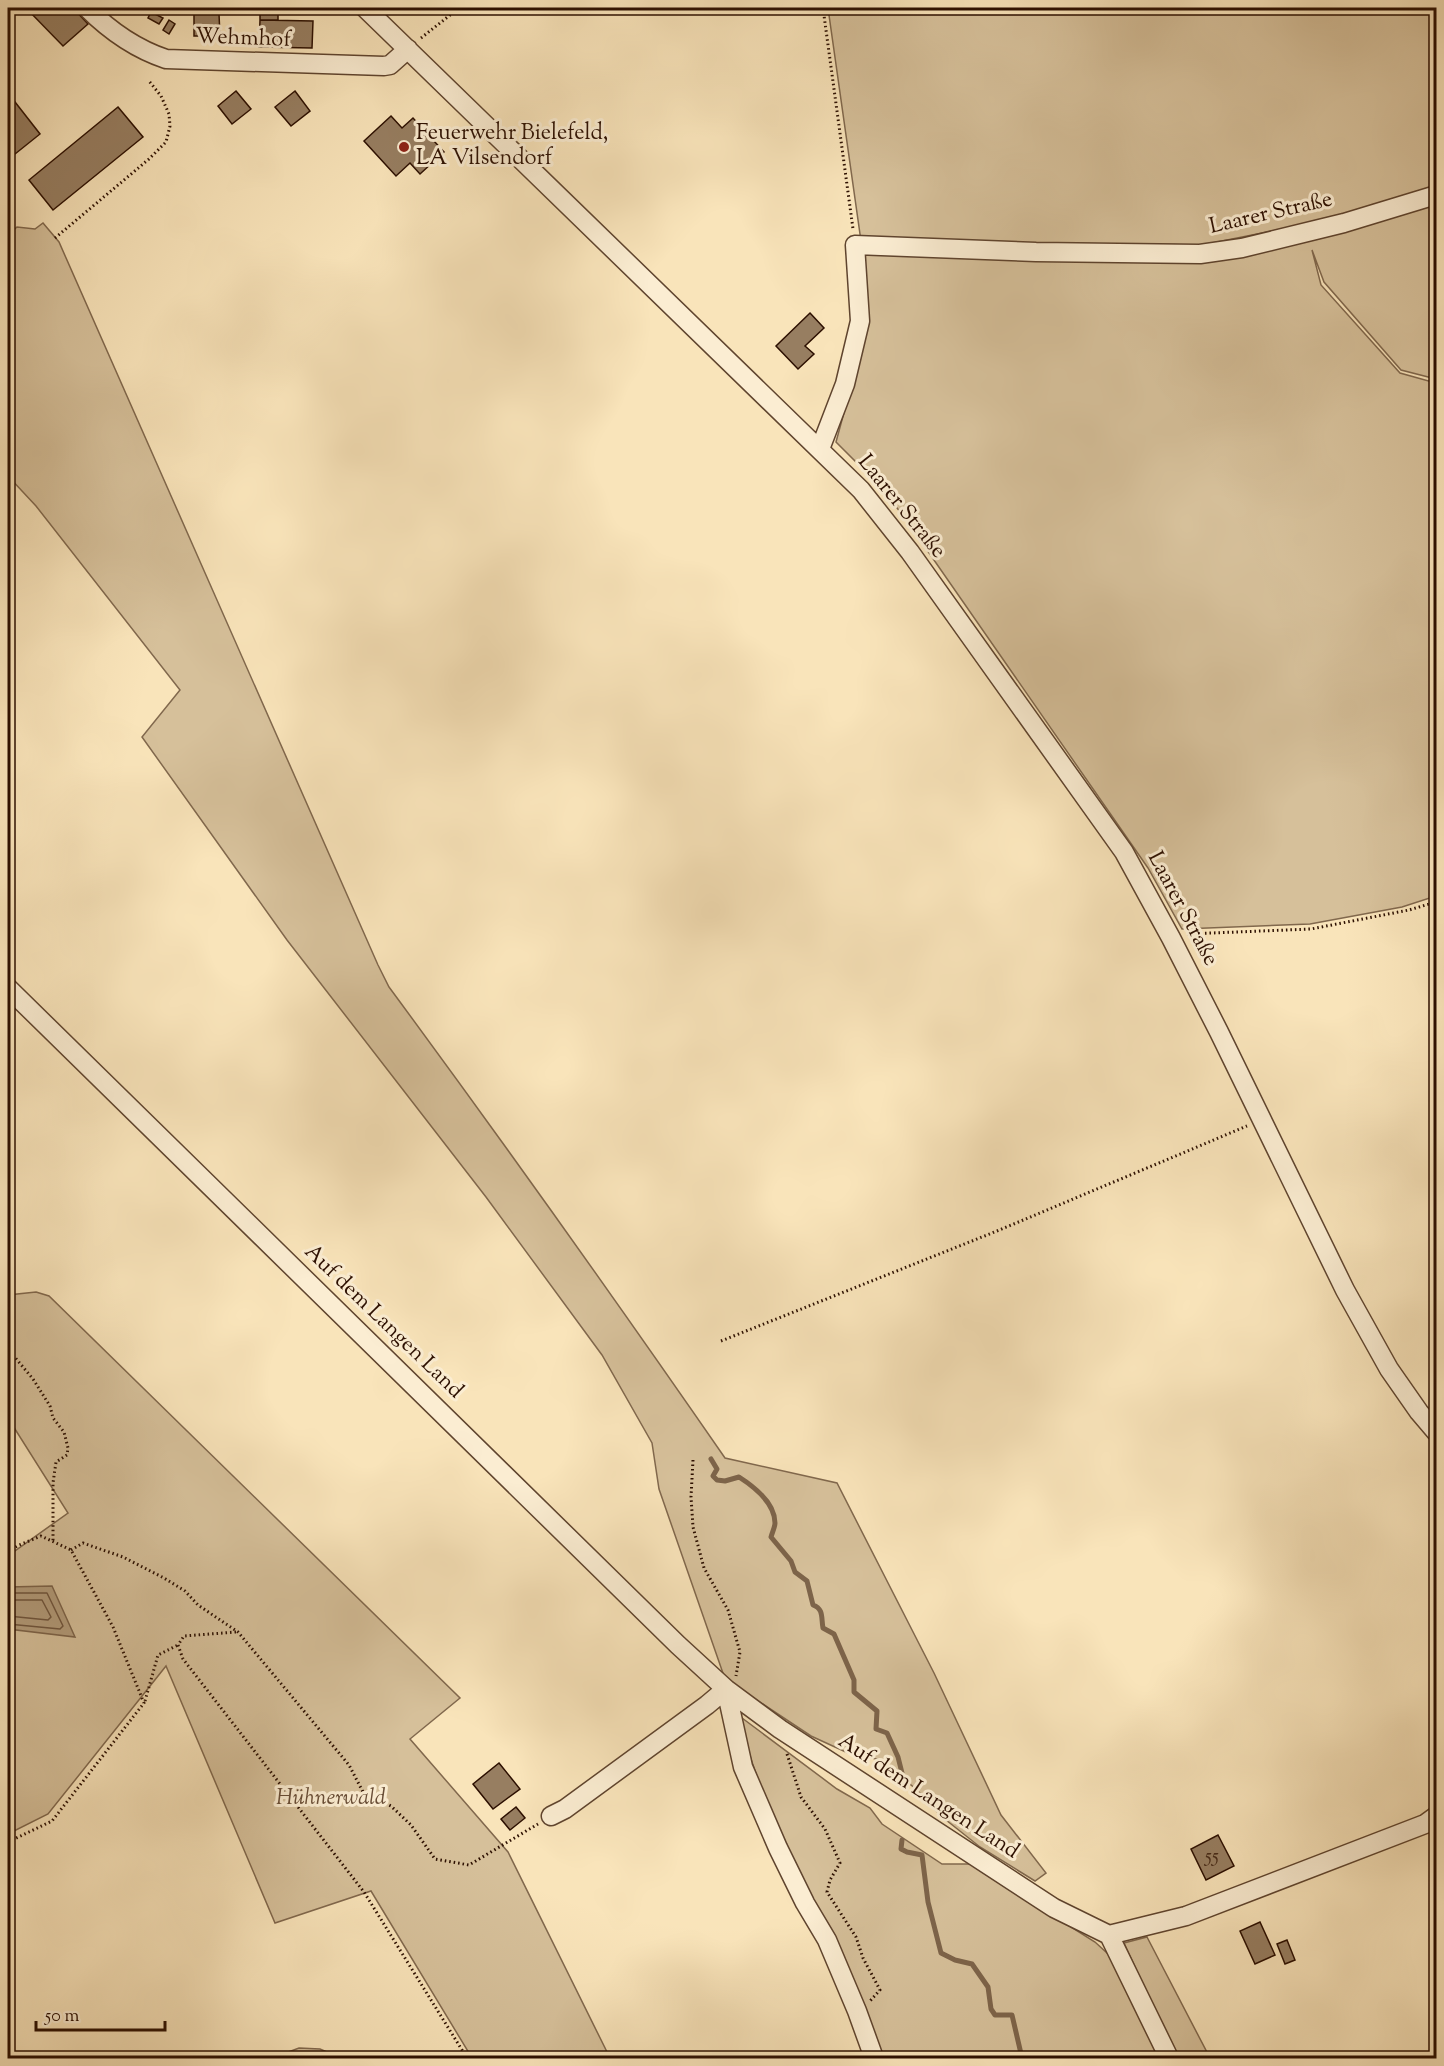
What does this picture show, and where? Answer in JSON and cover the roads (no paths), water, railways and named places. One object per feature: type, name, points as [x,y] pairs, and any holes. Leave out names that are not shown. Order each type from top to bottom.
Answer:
[{"type":"street","name":"Wehmhof","points":[[87,8],[117,34],[154,55],[166,59],[384,66],[390,65],[408,49]]},
{"type":"street","name":"Laarer Straße","points":[[365,8],[861,490],[910,552],[1124,852],[1171,938],[1345,1290],[1389,1369],[1419,1412],[1437,1432]]},
{"type":"street","name":"Laarer Straße","points":[[820,450],[845,384],[860,321],[855,245],[1036,252],[1200,254],[1242,248],[1437,195]]},
{"type":"street","name":"Auf dem Langen Land","points":[[8,988],[678,1645],[732,1693],[780,1729],[1054,1908],[1109,1935]]},
{"type":"street","points":[[551,1816],[565,1809],[707,1705],[732,1693],[743,1767],[778,1848],[805,1903],[827,1940],[874,2058]]},
{"type":"street","points":[[1169,2058],[1109,1935],[1185,1916],[1414,1828],[1437,1816]]},
{"type":"water","points":[[52,1586],[75,1637],[8,1629],[8,1587]]},
{"type":"waterway","points":[[711,1459],[717,1469],[713,1476],[717,1480],[725,1481],[739,1477],[757,1490],[767,1502],[775,1523],[771,1537],[791,1561],[795,1572],[807,1581],[813,1605],[820,1611],[823,1628],[834,1634],[854,1680],[854,1692],[877,1711],[876,1729],[887,1733],[898,1757],[902,1773]]},
{"type":"waterway","points":[[902,1840],[901,1849],[922,1855],[928,1902],[941,1953],[955,1960],[972,1964],[988,1987],[991,2009],[995,2015],[1012,2015],[1022,2058]]},
{"type":"place","name":"Feuerwehr Bielefeld, LA Vilsendorf","points":[[404,147]]},
{"type":"park label","name":"Hühnerwald","points":[[331,1799]]}]
